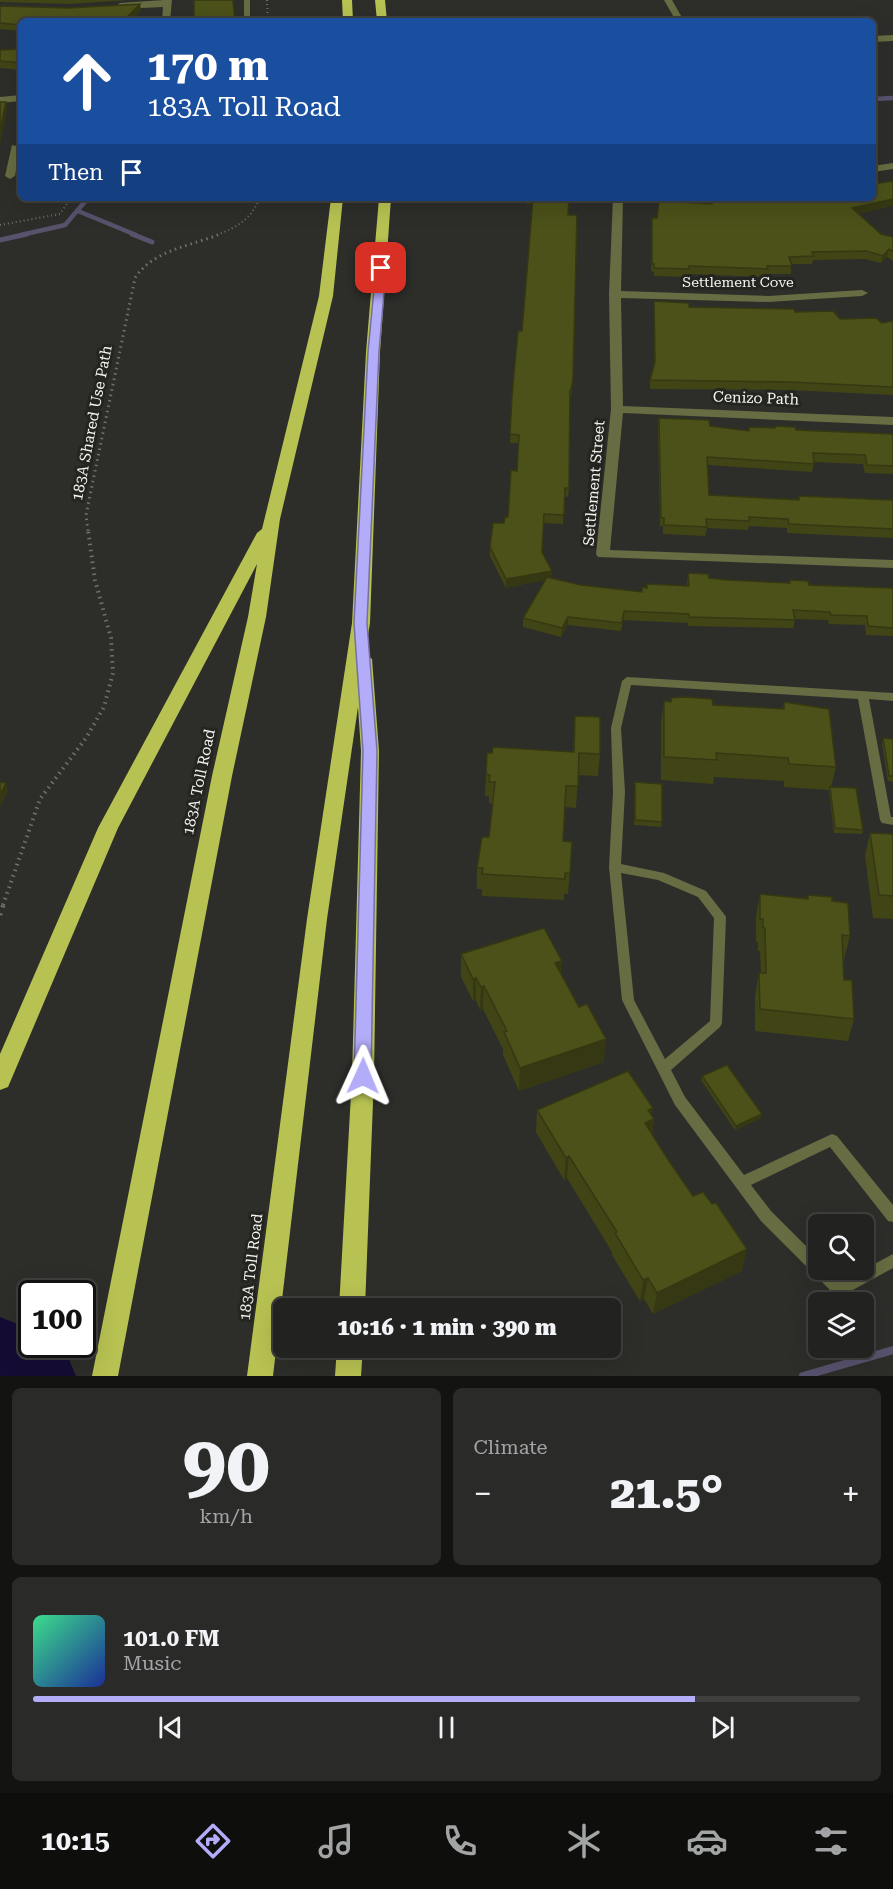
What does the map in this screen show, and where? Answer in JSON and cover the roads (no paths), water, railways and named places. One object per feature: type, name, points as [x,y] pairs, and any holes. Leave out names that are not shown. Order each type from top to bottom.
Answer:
[{"type":"highway","points":[[347,0],[348,18]]},
{"type":"highway","points":[[380,0],[382,18]]},
{"type":"highway","name":"183A Toll Road","points":[[105,1376],[220,788],[257,617],[272,519],[326,296],[337,201]]},
{"type":"highway","name":"183A Toll Road","points":[[260,1376],[317,919],[361,623],[373,352],[385,201]]},
{"type":"highway","points":[[1,1077],[108,828],[272,519]]},
{"type":"highway","points":[[352,1298],[363,1076],[370,751],[361,623]]},
{"type":"highway","points":[[348,1376],[349,1358]]},
{"type":"street","points":[[668,0],[678,18]]},
{"type":"street","points":[[113,7],[168,2],[166,18]]},
{"type":"street","points":[[876,39],[893,38]]},
{"type":"street","points":[[0,100],[18,99]]},
{"type":"street","points":[[10,176],[15,147]]},
{"type":"street","points":[[876,169],[893,166]]},
{"type":"street","name":"Settlement Street","points":[[618,201],[615,294],[617,409],[603,554],[893,564]]},
{"type":"street","name":"Settlement Cove","points":[[615,294],[768,299],[862,293]]},
{"type":"street","name":"Cenizo Path","points":[[617,409],[893,421]]},
{"type":"lane","points":[[247,0],[247,18]]},
{"type":"lane","points":[[893,697],[627,681],[616,728],[619,792],[615,867],[628,1000],[680,1101],[766,1216],[840,1290],[893,1261]]},
{"type":"lane","points":[[863,695],[886,820],[893,821]]},
{"type":"lane","points":[[615,867],[660,876],[702,894],[720,917],[716,1023],[664,1068]]},
{"type":"lane","points":[[741,1183],[832,1140],[893,1216]]},
{"type":"waterway","points":[[876,99],[893,98]]},
{"type":"waterway","points":[[21,235],[65,225],[85,201]]},
{"type":"waterway","points":[[78,211],[136,235]]},
{"type":"waterway","points":[[0,240],[27,234]]},
{"type":"waterway","points":[[132,234],[152,242]]},
{"type":"waterway","points":[[0,1344],[31,1370],[48,1376]]},
{"type":"waterway","points":[[803,1376],[893,1350]]}]
